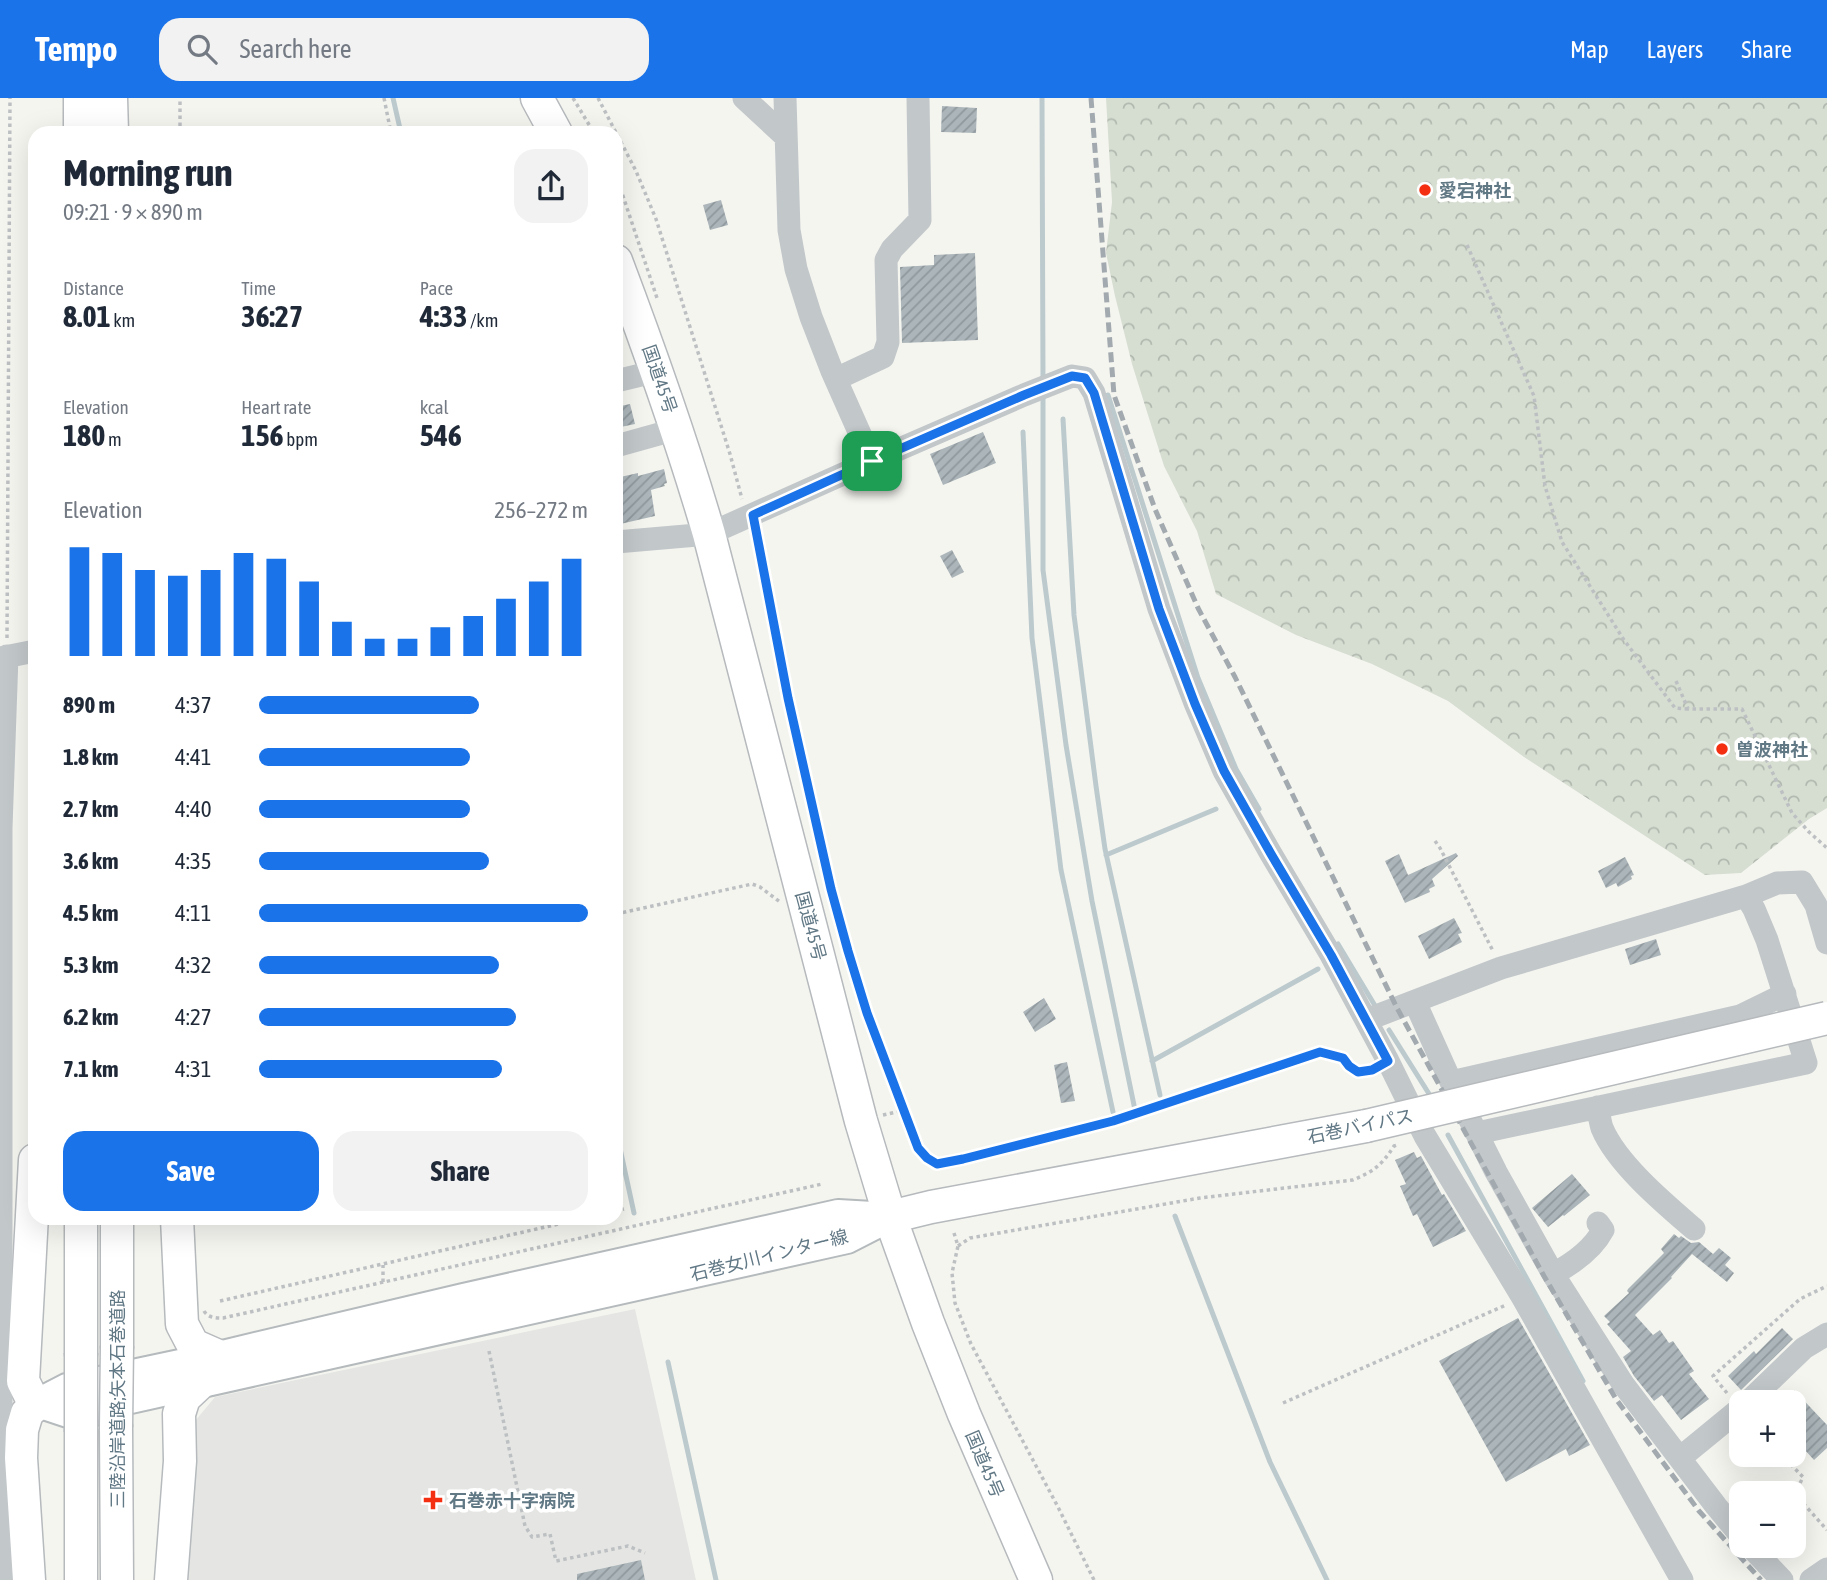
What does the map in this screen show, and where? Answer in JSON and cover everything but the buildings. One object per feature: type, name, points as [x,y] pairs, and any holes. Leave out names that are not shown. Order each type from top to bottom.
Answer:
[{"type":"highway","points":[[80,98],[80,126]]},
{"type":"highway","points":[[111,98],[112,126]]},
{"type":"highway","points":[[537,98],[552,126]]},
{"type":"highway","name":"国道45号","points":[[623,280],[677,429],[709,534],[861,1121],[890,1217],[964,1414],[1036,1580]]},
{"type":"highway","name":"石巻バイパス","points":[[890,1217],[931,1207],[1366,1126],[1827,1018]]},
{"type":"highway","points":[[29,1580],[21,1458],[22,1430],[27,1413],[38,1403],[30,1395],[23,1381],[31,1225]]},
{"type":"highway","name":"三陸沿岸道路;矢本石巻道路","points":[[81,1225],[81,1580]]},
{"type":"highway","name":"三陸沿岸道路;矢本石巻道路","points":[[117,1225],[117,1580]]},
{"type":"highway","points":[[171,1580],[180,1461],[179,1414],[184,1398],[209,1369],[182,1324],[177,1225]]},
{"type":"main road","name":"石巻女川インター線","points":[[38,1403],[68,1412],[209,1369],[847,1239],[890,1217]]},
{"type":"street","points":[[744,98],[786,137]]},
{"type":"street","points":[[785,98],[789,230],[796,269],[811,317],[872,461]]},
{"type":"street","points":[[836,379],[883,357],[887,342],[886,260],[892,249],[920,220],[918,98]]},
{"type":"street","points":[[623,379],[645,374],[656,368]]},
{"type":"street","points":[[623,541],[709,534],[1057,381],[1072,376],[1085,378],[1094,393],[1159,609],[1224,771],[1331,955],[1425,1136],[1523,1298],[1682,1580]]},
{"type":"street","points":[[623,444],[677,429]]},
{"type":"street","points":[[3,1580],[1,828],[4,657],[28,652]]},
{"type":"street","points":[[1802,882],[1816,905],[1827,943]]},
{"type":"street","points":[[1366,1020],[1501,968],[1746,896],[1777,883],[1827,884]]},
{"type":"street","points":[[1477,1133],[1806,1063],[1767,940],[1746,896]]},
{"type":"street","points":[[1451,1082],[1740,1016],[1785,993]]},
{"type":"street","points":[[1415,1002],[1496,1172],[1553,1274],[1623,1384],[1729,1522]]},
{"type":"street","points":[[1598,1107],[1602,1128],[1614,1148],[1634,1173],[1693,1229]]},
{"type":"street","points":[[1553,1274],[1567,1267],[1597,1240],[1603,1230],[1598,1223]]},
{"type":"street","points":[[1760,1390],[1804,1348],[1827,1334]]},
{"type":"street","points":[[1680,1458],[1729,1419]]},
{"type":"street","points":[[1761,1558],[1782,1580]]},
{"type":"street","points":[[1811,1580],[1827,1569]]},
{"type":"path","points":[[4,657],[10,98]]},
{"type":"path","points":[[180,98],[180,126]]},
{"type":"path","points":[[384,98],[390,126]]},
{"type":"path","points":[[573,98],[590,126]]},
{"type":"path","points":[[598,98],[613,126]]},
{"type":"path","points":[[623,146],[656,219],[750,516],[831,889],[867,1013],[918,1148],[937,1164],[963,1159],[1113,1121],[1320,1052],[1343,1058],[1358,1072],[1372,1070],[1388,1061]]},
{"type":"path","points":[[1466,245],[1534,396],[1545,485],[1562,542],[1624,639],[1675,708],[1742,709],[1792,813],[1827,848]]},
{"type":"path","points":[[1676,681],[1688,709]]},
{"type":"path","points":[[1435,841],[1501,968]]},
{"type":"path","points":[[623,912],[752,884],[787,908]]},
{"type":"path","points":[[958,1246],[970,1238],[1200,1198],[1353,1180],[1382,1164],[1394,1146],[1425,1136]]},
{"type":"path","points":[[202,1307],[206,1314],[223,1318],[822,1184]]},
{"type":"path","points":[[220,1301],[555,1225]]},
{"type":"path","points":[[954,1233],[958,1246],[951,1273],[955,1303],[971,1344],[1094,1580]]},
{"type":"path","points":[[383,1265],[383,1282]]},
{"type":"path","points":[[1729,1395],[1713,1376],[1800,1299],[1827,1286]]},
{"type":"path","points":[[1283,1403],[1523,1298]]},
{"type":"path","points":[[489,1351],[525,1526],[532,1536],[550,1534],[556,1561],[628,1546],[645,1553]]},
{"type":"path","points":[[1793,1467],[1803,1478],[1795,1494],[1827,1530]]},
{"type":"shaded area","name":"石巻赤十字病院","points":[[635,1309],[696,1580],[181,1580],[195,1421],[215,1397]]},
{"type":"green space","points":[[1106,98],[1827,98],[1827,808],[1741,873],[1705,875],[1524,757],[1448,701],[1372,664],[1296,635],[1216,594],[1197,531],[1164,466],[1132,364],[1115,296],[1106,253],[1112,202]]},
{"type":"waterway","points":[[393,98],[399,126]]},
{"type":"waterway","points":[[1042,98],[1043,382]]},
{"type":"waterway","points":[[1043,395],[1043,570],[1066,745],[1092,901],[1135,1110]]},
{"type":"waterway","points":[[1108,395],[1198,678],[1236,769],[1259,809]]},
{"type":"waterway","points":[[1063,419],[1074,615],[1105,849],[1160,1095]]},
{"type":"waterway","points":[[1023,432],[1032,638],[1061,870],[1113,1112]]},
{"type":"waterway","points":[[1106,855],[1216,809]]},
{"type":"waterway","points":[[1338,944],[1377,1009]]},
{"type":"waterway","points":[[1152,1061],[1318,969]]},
{"type":"waterway","points":[[1389,1030],[1431,1097]]},
{"type":"waterway","points":[[1448,1135],[1583,1381]]},
{"type":"waterway","points":[[623,1162],[634,1213]]},
{"type":"waterway","points":[[1175,1216],[1270,1462],[1327,1580]]},
{"type":"waterway","points":[[668,1362],[716,1580]]},
{"type":"railway","points":[[1091,98],[1114,395],[1155,509],[1198,608],[1235,677],[1397,1008],[1544,1276],[1616,1399],[1699,1511],[1761,1580]]},
{"type":"place","name":"愛宕神社","points":[[1425,190]]},
{"type":"place","name":"曽波神社","points":[[1722,749]]},
{"type":"place","name":"石巻赤十字病院","points":[[433,1500]]},
{"type":"route","points":[[1072,376],[1085,378],[1094,393],[1159,609],[1224,771],[1331,955],[1388,1061],[1372,1070],[1358,1072],[1343,1058],[1320,1052],[1113,1121],[963,1159],[937,1164],[918,1148],[867,1013],[831,889],[788,698],[753,515],[872,461],[1057,381],[1072,376]]}]
